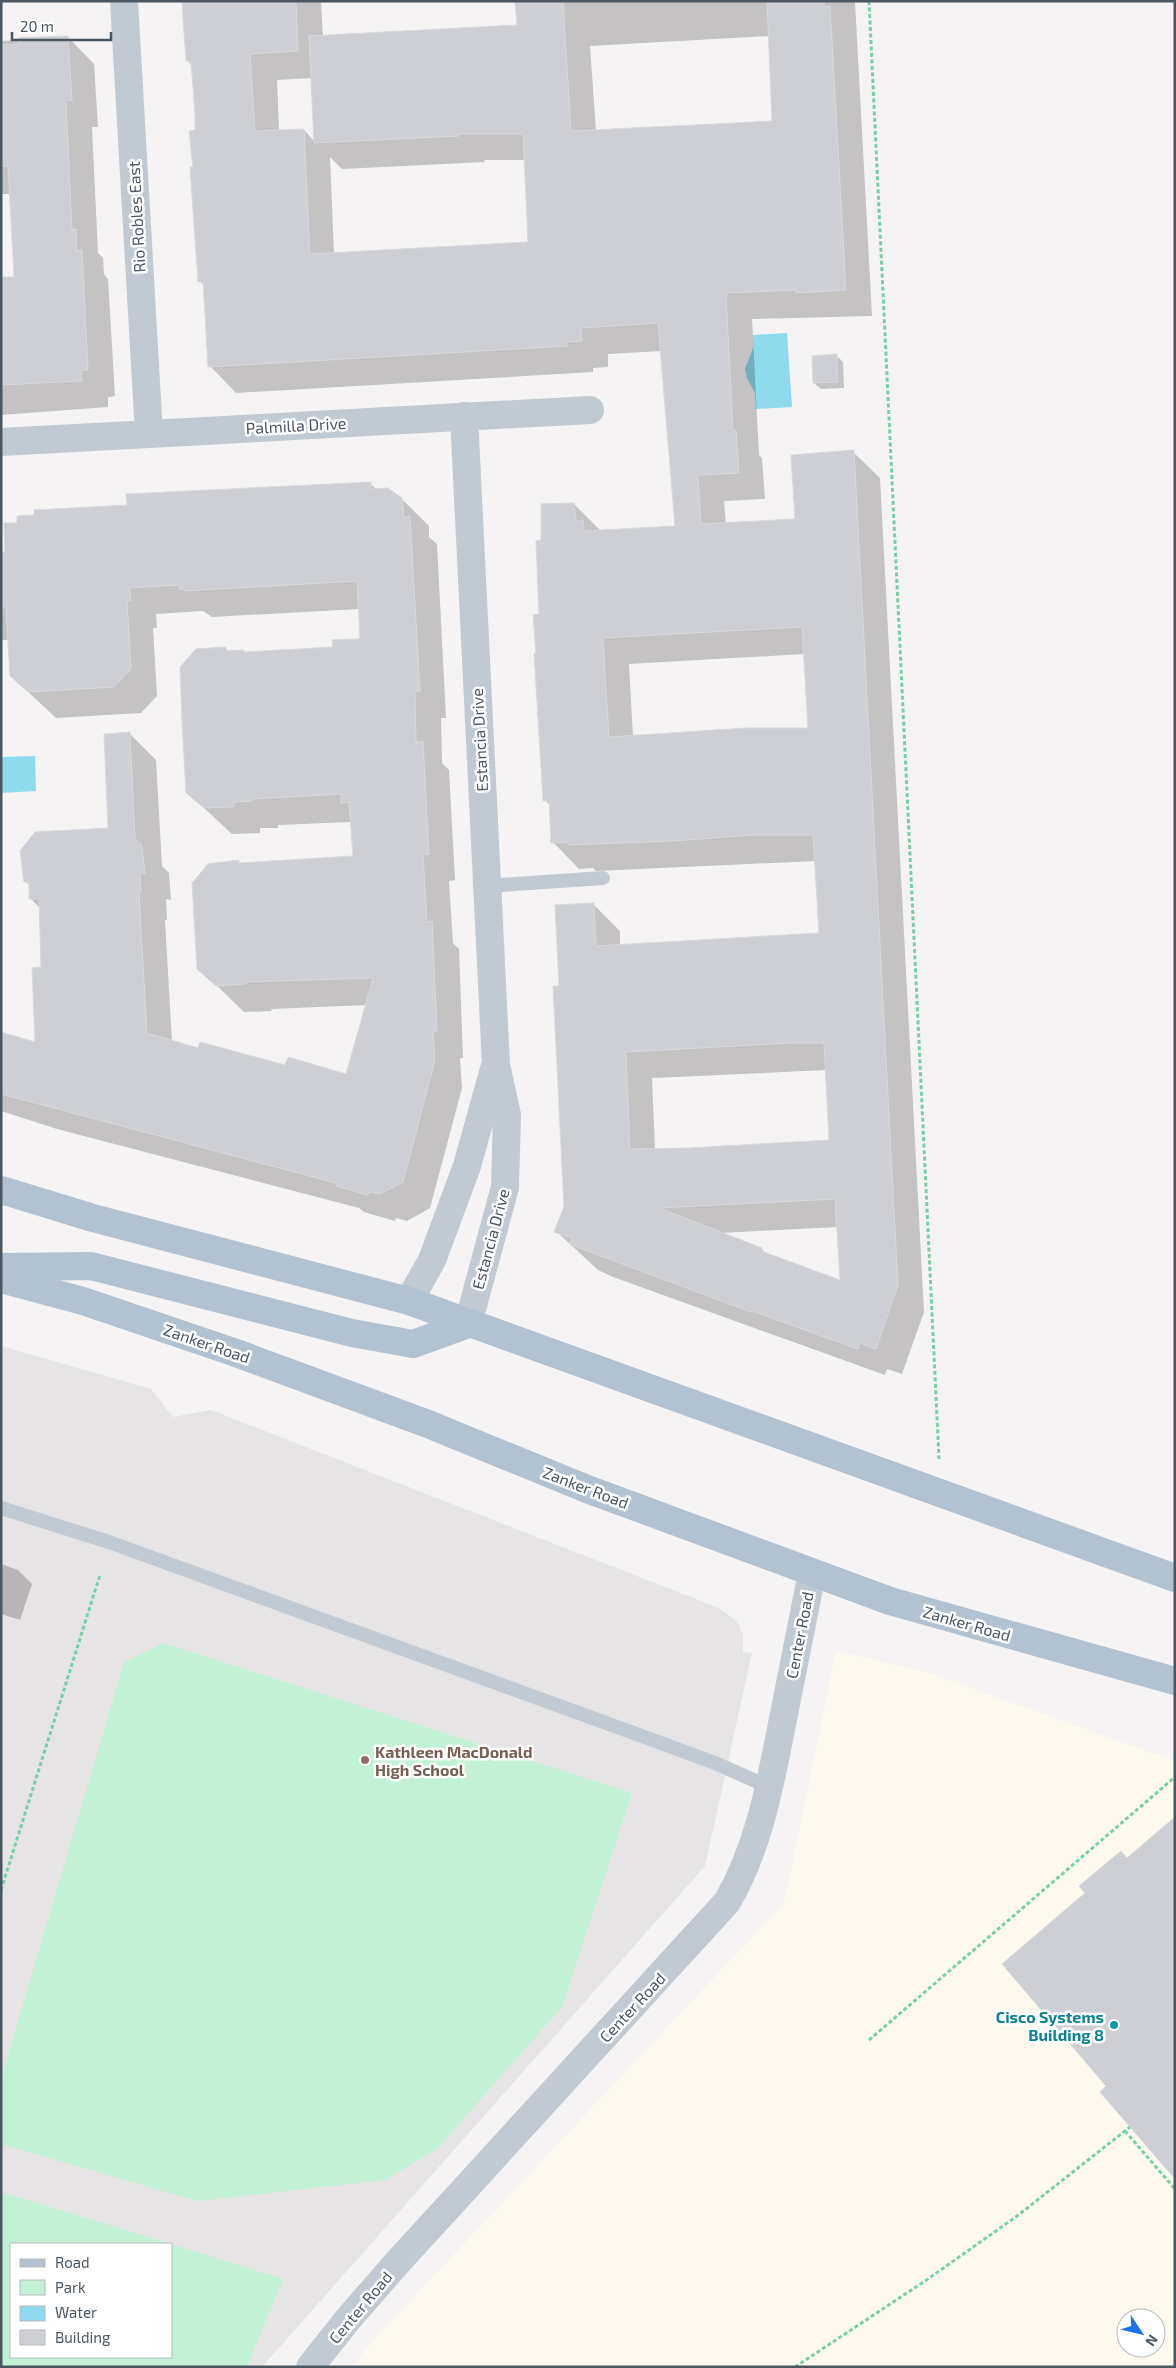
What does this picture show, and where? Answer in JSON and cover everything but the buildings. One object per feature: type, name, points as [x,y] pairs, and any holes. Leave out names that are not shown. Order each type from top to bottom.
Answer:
[{"type":"main road","points":[[1,1190],[93,1218],[409,1301],[940,1495],[1175,1578]]},
{"type":"main road","points":[[1,1267],[91,1266],[352,1333],[413,1344],[468,1324]]},
{"type":"main road","name":"Zanker Road","points":[[1,1279],[82,1301],[239,1354],[428,1424],[587,1489],[890,1601],[1175,1681]]},
{"type":"street","name":"Rio Robles East","points":[[124,1],[149,434]]},
{"type":"street","name":"Palmilla Drive","points":[[1,442],[590,410]]},
{"type":"street","name":"Estancia Drive","points":[[464,416],[496,1065],[507,1115],[506,1187],[468,1324]]},
{"type":"street","name":"Estancia Drive","points":[[409,1301],[432,1260],[467,1166],[496,1065]]},
{"type":"street","name":"Center Road","points":[[310,2367],[349,2318],[398,2262],[727,1902],[752,1852],[770,1787],[812,1573]]},
{"type":"lane","points":[[486,886],[603,878]]},
{"type":"lane","points":[[1,1508],[109,1542],[678,1749],[770,1787]]},
{"type":"path","points":[[869,1],[940,1495]]},
{"type":"path","points":[[1,1890],[100,1575]]},
{"type":"path","points":[[869,2040],[1175,1777]]},
{"type":"path","points":[[795,2367],[925,2281],[1016,2216],[1130,2127]]},
{"type":"path","points":[[1125,2131],[1175,2189]]},
{"type":"shaded area","name":"Kathleen MacDonald High School","points":[[1,1346],[151,1389],[173,1417],[211,1410],[719,1608],[737,1621],[743,1635],[743,1652],[752,1653],[705,1866],[262,2367],[1,2367]]},
{"type":"shaded area","points":[[836,1651],[927,1672],[1175,1761],[1175,2367],[353,2367],[365,2349],[784,1903]]},
{"type":"green space","points":[[163,1643],[632,1793],[562,2007],[437,2149],[385,2180],[197,2201],[1,2144],[1,2079],[124,1662]]},
{"type":"green space","points":[[1,2192],[168,2243],[10,2243],[10,2358],[172,2358],[172,2244],[283,2279],[247,2367],[1,2367]]},
{"type":"water","points":[[787,333],[792,407],[756,409],[755,393],[747,378],[745,369],[753,348],[753,335]]},
{"type":"water","points":[[35,756],[36,791],[1,793],[1,757]]},
{"type":"place","name":"Kathleen MacDonald High School","points":[[365,1760]]},
{"type":"place","name":"Cisco Systems Building 8","points":[[1114,2025]]}]
